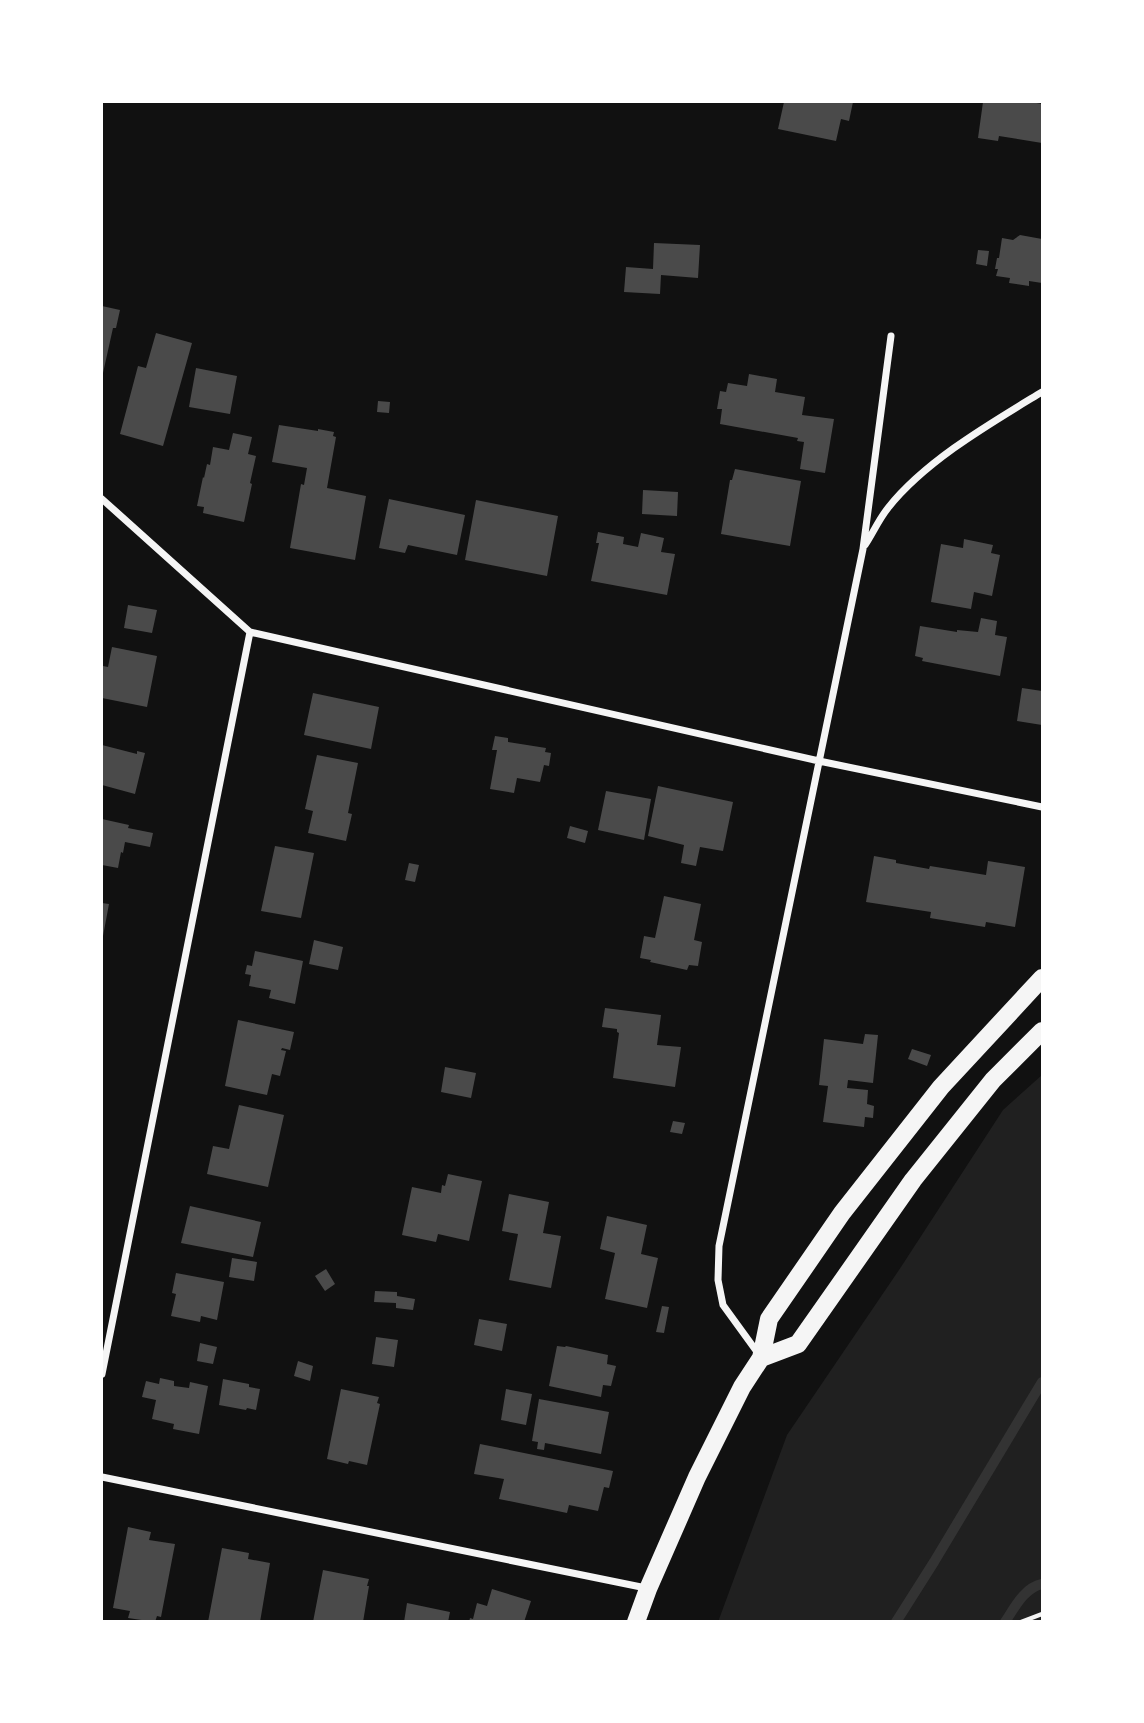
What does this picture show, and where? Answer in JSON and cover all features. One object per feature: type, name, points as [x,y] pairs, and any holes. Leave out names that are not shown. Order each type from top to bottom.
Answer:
[{"type":"main road","points":[[636,1622],[697,1477],[742,1387],[761,1358],[769,1319],[842,1213],[941,1087],[1042,978]]},
{"type":"main road","points":[[761,1358],[799,1345],[913,1180],[993,1080],[1042,1031]]},
{"type":"street","points":[[761,1358],[723,1305],[718,1280],[719,1246],[863,548],[891,335]]},
{"type":"street","points":[[863,548],[887,509],[910,483],[948,452],[1042,392]]},
{"type":"street","points":[[102,499],[250,632],[819,761],[1042,807]]},
{"type":"street","points":[[102,1374],[250,632]]},
{"type":"street","points":[[102,1477],[648,1589]]},
{"type":"path","points":[[1021,1622],[1042,1614]]},
{"type":"shaded area","points":[[1042,1075],[1042,1621],[718,1622],[787,1435],[1003,1110]]},
{"type":"building","points":[[784,102],[853,102],[849,121],[841,119],[836,141],[778,129]]},
{"type":"building","points":[[983,102],[1042,104],[1042,143],[999,136],[998,141],[978,138]]},
{"type":"building","points":[[1020,235],[1042,239],[1042,283],[1029,281],[1029,286],[1009,283],[1010,278],[996,276],[1002,238],[1013,240]]},
{"type":"building","points":[[654,243],[700,245],[698,278],[661,275],[660,294],[624,292],[626,267],[653,269]]},
{"type":"building","points":[[978,250],[989,251],[987,266],[976,264]]},
{"type":"building","points":[[102,306],[120,310],[103,373]]},
{"type":"building","points":[[156,333],[192,343],[163,446],[120,434],[138,366],[146,368]]},
{"type":"building","points":[[196,368],[237,376],[230,414],[189,407]]},
{"type":"building","points":[[749,374],[777,379],[775,392],[805,397],[802,415],[834,419],[825,473],[800,469],[804,442],[797,441],[798,438],[720,424],[722,409],[717,409],[720,391],[726,392],[728,383],[747,386]]},
{"type":"building","points":[[378,401],[390,402],[389,413],[377,412]]},
{"type":"building","points":[[279,425],[334,432],[333,436],[336,437],[327,488],[366,496],[355,560],[290,548],[301,484],[304,485],[307,468],[272,462]]},
{"type":"building","points":[[233,433],[252,437],[248,454],[256,456],[244,522],[203,513],[204,507],[197,506],[213,447],[229,450]]},
{"type":"building","points":[[735,469],[801,481],[790,546],[721,534],[730,480]]},
{"type":"building","points":[[643,490],[678,492],[677,516],[642,514]]},
{"type":"building","points":[[389,499],[465,515],[457,555],[408,545],[405,553],[379,548]]},
{"type":"building","points":[[476,500],[558,516],[547,576],[465,560]]},
{"type":"building","points":[[598,532],[624,537],[623,544],[638,547],[641,533],[664,538],[661,552],[675,554],[667,595],[591,581],[599,543],[596,543]]},
{"type":"building","points":[[964,539],[993,545],[991,553],[1000,555],[992,596],[974,592],[971,609],[931,602],[941,544],[963,548]]},
{"type":"building","points":[[128,605],[157,610],[152,633],[124,628]]},
{"type":"building","points":[[981,618],[997,621],[995,635],[1007,637],[1000,676],[922,661],[923,658],[915,656],[920,626],[957,632],[978,632]]},
{"type":"building","points":[[112,647],[157,656],[147,707],[102,698],[103,666],[108,667]]},
{"type":"building","points":[[1022,688],[1042,691],[1042,725],[1017,721]]},
{"type":"building","points":[[313,693],[379,707],[371,749],[304,735]]},
{"type":"building","points":[[495,736],[508,738],[508,742],[546,748],[545,752],[551,753],[549,766],[544,765],[540,782],[517,778],[514,793],[490,789],[497,750],[492,750]]},
{"type":"building","points":[[102,745],[137,754],[137,751],[145,753],[135,794],[102,785]]},
{"type":"building","points":[[317,755],[358,763],[348,813],[352,814],[346,841],[308,833],[313,811],[305,809]]},
{"type":"building","points":[[658,786],[733,802],[723,851],[700,847],[696,866],[681,863],[684,845],[648,836]]},
{"type":"building","points":[[606,791],[651,799],[644,840],[598,830]]},
{"type":"building","points":[[102,819],[153,833],[150,847],[125,842],[118,868],[102,865]]},
{"type":"building","points":[[570,826],[588,831],[585,843],[567,838]]},
{"type":"building","points":[[275,846],[314,853],[301,918],[261,911]]},
{"type":"building","points":[[874,856],[929,869],[930,866],[986,875],[988,861],[1025,867],[1015,927],[986,922],[985,927],[930,918],[931,912],[866,902]]},
{"type":"building","points":[[409,863],[419,865],[415,882],[405,880]]},
{"type":"building","points":[[664,896],[701,904],[694,940],[702,942],[698,966],[689,965],[687,970],[640,958],[644,936],[655,938]]},
{"type":"building","points":[[102,903],[109,904],[103,936],[102,936]]},
{"type":"building","points":[[314,940],[343,947],[338,970],[309,964]]},
{"type":"building","points":[[255,951],[303,961],[295,1004],[269,998],[271,990],[249,986],[251,975],[245,974],[247,965],[252,966]]},
{"type":"building","points":[[605,1008],[661,1015],[657,1045],[681,1047],[675,1087],[613,1078],[619,1033],[617,1029],[602,1027]]},
{"type":"building","points":[[238,1020],[294,1032],[290,1050],[281,1050],[286,1051],[280,1076],[272,1074],[267,1095],[225,1086]]},
{"type":"building","points":[[865,1034],[878,1035],[873,1083],[848,1080],[847,1088],[868,1090],[867,1104],[874,1106],[873,1118],[865,1117],[864,1127],[823,1122],[828,1086],[819,1085],[824,1039],[863,1044]]},
{"type":"building","points":[[912,1049],[931,1055],[927,1066],[908,1059]]},
{"type":"building","points":[[445,1067],[476,1073],[471,1098],[441,1092]]},
{"type":"building","points":[[239,1105],[284,1115],[268,1187],[207,1174],[213,1146],[229,1149]]},
{"type":"building","points":[[673,1121],[685,1123],[682,1134],[670,1132]]},
{"type":"building","points":[[448,1174],[482,1181],[469,1241],[438,1234],[436,1242],[402,1235],[412,1187],[441,1193]]},
{"type":"building","points":[[509,1194],[549,1202],[543,1233],[561,1236],[551,1288],[509,1280],[518,1234],[502,1231]]},
{"type":"building","points":[[190,1206],[261,1222],[253,1257],[181,1243]]},
{"type":"building","points":[[607,1216],[647,1225],[641,1254],[658,1258],[647,1308],[605,1299],[615,1253],[600,1249]]},
{"type":"building","points":[[232,1258],[257,1262],[254,1281],[229,1277]]},
{"type":"building","points":[[326,1269],[335,1284],[325,1291],[315,1276]]},
{"type":"building","points":[[176,1273],[224,1282],[217,1320],[201,1316],[200,1322],[171,1316],[176,1294],[172,1293]]},
{"type":"building","points":[[375,1291],[397,1292],[397,1296],[415,1299],[413,1310],[396,1308],[396,1303],[374,1302]]},
{"type":"building","points":[[662,1306],[669,1307],[664,1333],[656,1332]]},
{"type":"building","points":[[479,1319],[507,1324],[502,1351],[474,1345]]},
{"type":"building","points":[[376,1337],[398,1340],[394,1367],[372,1364]]},
{"type":"building","points":[[200,1343],[217,1347],[213,1364],[197,1361]]},
{"type":"building","points":[[557,1346],[608,1355],[607,1364],[616,1366],[611,1386],[603,1385],[601,1397],[549,1386]]},
{"type":"building","points":[[298,1361],[313,1366],[310,1381],[294,1376]]},
{"type":"building","points":[[160,1378],[174,1381],[174,1386],[189,1388],[190,1382],[208,1386],[199,1434],[173,1429],[174,1424],[152,1419],[156,1400],[142,1397],[146,1381],[159,1384]]},
{"type":"building","points":[[223,1379],[260,1389],[256,1410],[219,1405]]},
{"type":"building","points":[[341,1389],[379,1397],[377,1403],[380,1404],[367,1465],[327,1459]]},
{"type":"building","points":[[506,1389],[532,1394],[526,1425],[501,1420]]},
{"type":"building","points":[[539,1399],[609,1412],[601,1454],[545,1443],[544,1450],[537,1449],[538,1442],[532,1441]]},
{"type":"building","points":[[480,1444],[613,1471],[609,1488],[604,1487],[598,1511],[569,1505],[567,1513],[499,1499],[504,1479],[474,1474]]},
{"type":"building","points":[[128,1527],[151,1532],[149,1540],[175,1544],[161,1617],[157,1616],[155,1622],[128,1618],[130,1611],[113,1608]]},
{"type":"building","points":[[222,1548],[249,1553],[248,1559],[270,1563],[260,1622],[208,1622]]},
{"type":"building","points":[[323,1570],[369,1579],[363,1622],[313,1622]]},
{"type":"building","points":[[492,1589],[531,1601],[524,1622],[469,1622],[470,1618],[473,1619],[477,1603],[487,1606]]},
{"type":"building","points":[[407,1603],[450,1612],[448,1622],[404,1622]]},
{"type":"waterway","points":[[896,1622],[1042,1382]]},
{"type":"waterway","points":[[1005,1622],[1025,1594],[1042,1584]]}]
